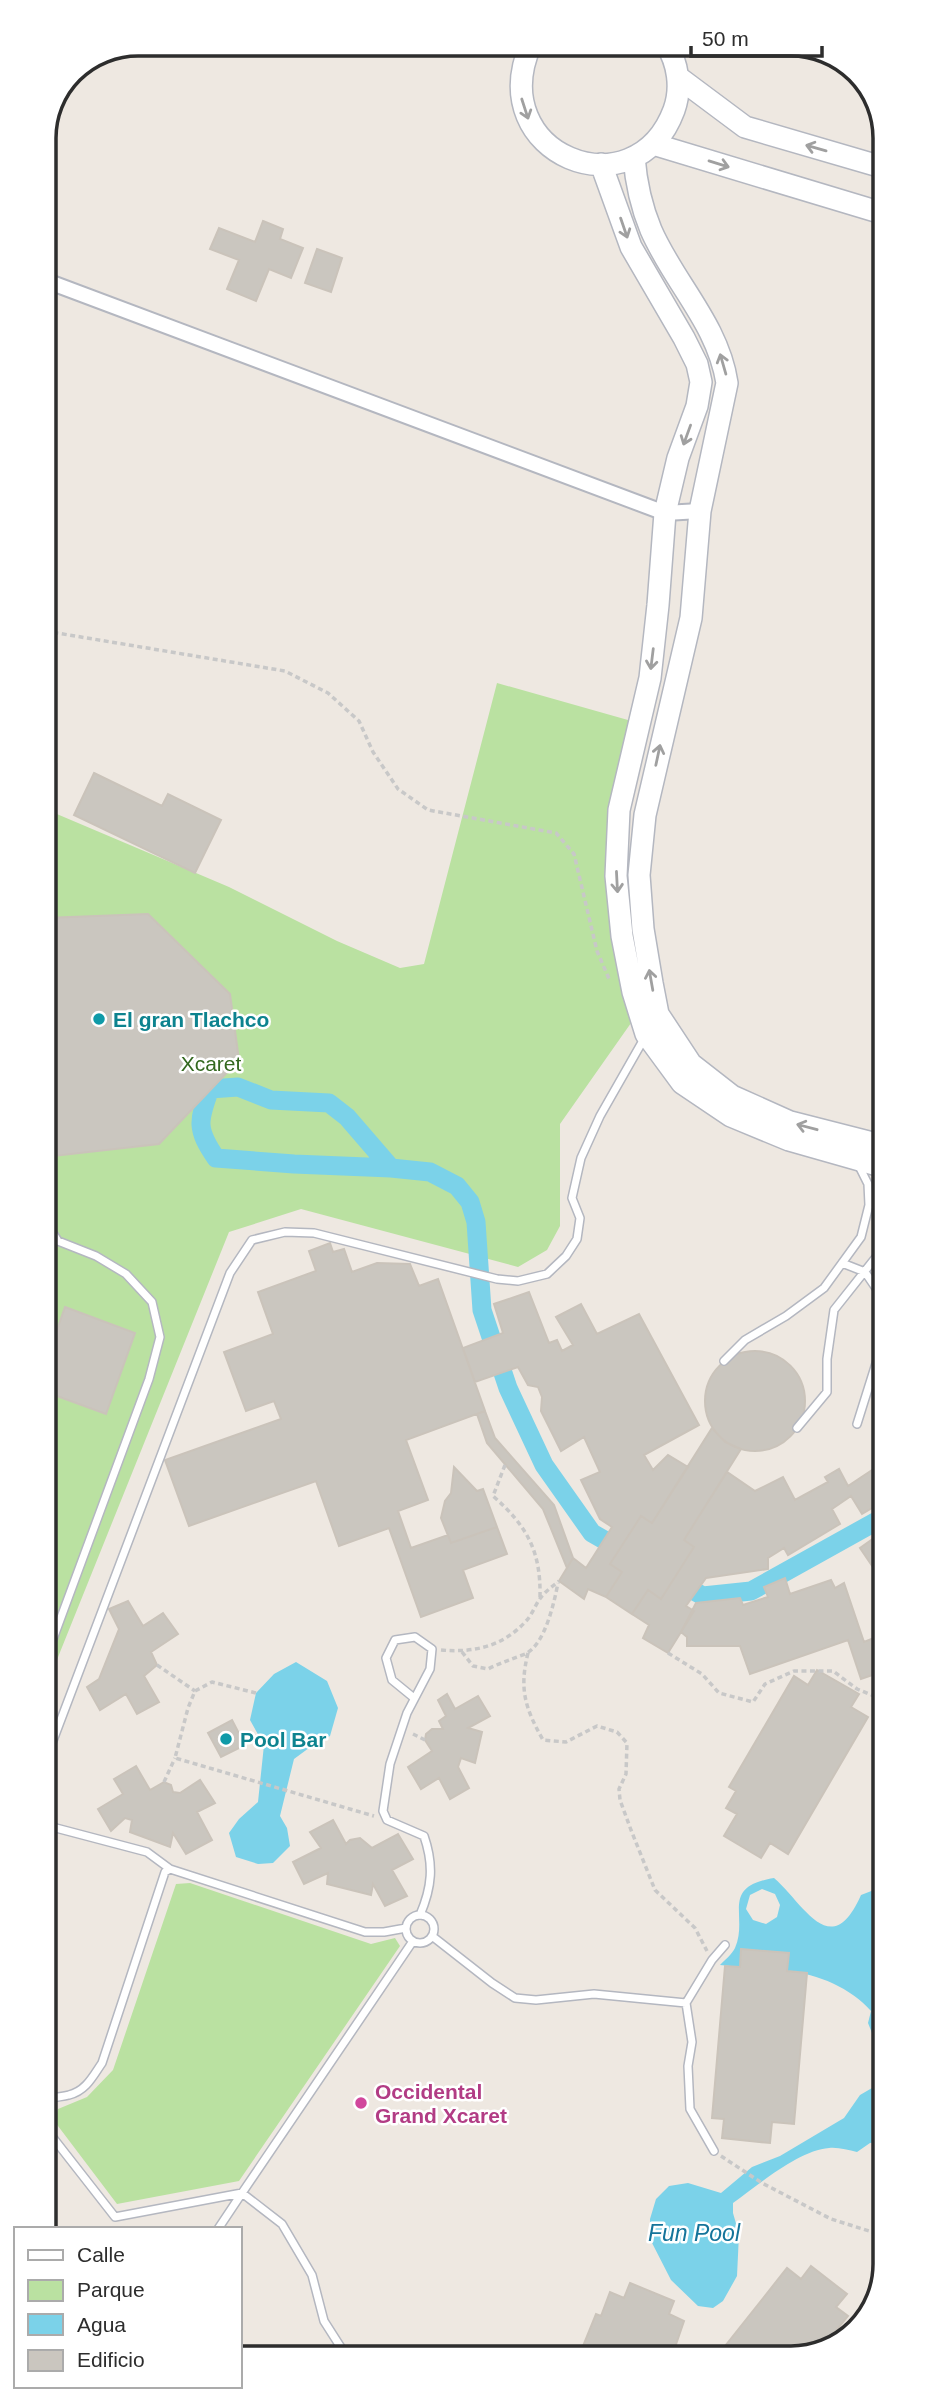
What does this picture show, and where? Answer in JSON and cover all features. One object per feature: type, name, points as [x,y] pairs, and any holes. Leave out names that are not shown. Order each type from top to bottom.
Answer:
[{"type":"street","points":[[526,56],[522,68],[520,93],[527,118],[541,139],[561,155],[584,163],[601,164],[634,157],[653,144],[668,125],[677,102],[678,77],[673,56]]},
{"type":"street","points":[[678,77],[746,127],[873,164]]},
{"type":"street","points":[[653,144],[873,210]]},
{"type":"street","points":[[634,157],[637,188],[651,231],[714,337],[724,364],[727,383],[700,511],[691,618],[645,815],[639,875],[643,929],[659,1014],[691,1064],[732,1096],[790,1122],[873,1143]]},
{"type":"street","points":[[601,164],[631,247],[684,338],[697,364],[701,382],[697,406],[678,458],[665,513],[659,606],[650,678],[619,810],[616,876],[622,936],[633,992],[646,1034],[682,1083],[731,1116],[789,1140],[873,1164]]},
{"type":"street","points":[[56,285],[665,513],[700,511]]},
{"type":"lane","points":[[56,1733],[230,1273],[252,1240],[285,1232],[314,1233],[497,1279],[519,1281],[547,1274],[566,1256],[578,1239],[580,1218],[572,1198],[581,1158],[600,1116],[659,1014]]},
{"type":"lane","points":[[724,1361],[745,1340],[786,1316],[824,1287],[861,1237],[869,1205],[868,1184],[856,1159]]},
{"type":"lane","points":[[56,1238],[96,1256],[125,1274],[152,1302],[160,1337],[149,1380],[56,1631]]},
{"type":"lane","points":[[797,1428],[827,1392],[827,1359],[834,1310],[873,1261]]},
{"type":"lane","points":[[842,1263],[864,1272],[873,1285]]},
{"type":"lane","points":[[857,1424],[873,1373]]},
{"type":"lane","points":[[414,1698],[392,1680],[386,1658],[396,1640],[415,1637],[432,1649],[430,1669],[414,1698],[390,1764],[383,1811],[387,1820],[424,1836],[428,1847],[431,1857],[430,1884],[420,1915]]},
{"type":"lane","points":[[56,1828],[147,1852],[170,1869],[365,1932],[406,1928]]},
{"type":"lane","points":[[56,2096],[69,2095],[88,2085],[103,2063],[165,1872],[170,1869]]},
{"type":"lane","points":[[420,1915],[430,1920],[434,1930],[432,1936],[423,1943],[412,1941],[406,1928],[410,1919],[420,1915]]},
{"type":"lane","points":[[432,1936],[515,1998],[536,2000],[594,1994],[686,2003]]},
{"type":"lane","points":[[219,2227],[412,1941]]},
{"type":"lane","points":[[714,2151],[690,2109],[688,2066],[692,2042],[686,2003],[712,1960],[725,1945]]},
{"type":"lane","points":[[56,2142],[115,2217],[242,2193],[282,2224],[312,2275],[324,2321],[340,2346]]},
{"type":"path","points":[[56,633],[285,671],[328,693],[359,721],[373,752],[398,789],[428,810],[556,833],[574,854],[597,951],[613,988],[633,992]]},
{"type":"path","points":[[505,1465],[493,1496],[525,1531],[537,1555],[540,1597]]},
{"type":"path","points":[[432,1649],[462,1652],[494,1645],[510,1637],[527,1620],[540,1597],[559,1581],[552,1613],[527,1653],[522,1677],[524,1699],[532,1721],[542,1740],[566,1742],[597,1726],[617,1732],[626,1743],[626,1774],[619,1789],[620,1800],[631,1830],[655,1890],[695,1928],[712,1960]]},
{"type":"path","points":[[462,1652],[473,1665],[488,1669],[527,1653]]},
{"type":"path","points":[[668,1653],[702,1674],[719,1692],[753,1702],[765,1685],[794,1671],[833,1671],[857,1689],[873,1696]]},
{"type":"path","points":[[157,1665],[195,1691]]},
{"type":"path","points":[[164,1782],[175,1758],[195,1691],[212,1682],[256,1693]]},
{"type":"path","points":[[175,1758],[387,1820]]},
{"type":"path","points":[[714,2151],[762,2183],[831,2219],[873,2232]]},
{"type":"green space","name":"Xcaret","points":[[497,683],[635,722],[615,806],[625,991],[631,1023],[560,1124],[560,1226],[547,1250],[518,1267],[301,1209],[229,1232],[56,1662],[56,814],[229,887],[337,941],[400,968],[424,964]]},
{"type":"green space","points":[[190,1883],[371,1944],[395,1938],[400,1946],[239,2181],[117,2204],[56,2123],[56,2118],[58,2109],[87,2097],[113,2070],[176,1884]]},
{"type":"water","points":[[296,1662],[327,1681],[338,1708],[330,1736],[294,1759],[280,1816],[287,1828],[290,1846],[273,1863],[258,1864],[236,1857],[229,1833],[239,1819],[258,1802],[264,1745],[250,1720],[256,1693],[274,1674]]},
{"type":"water","name":"Fun Pool","points":[[774,1878],[807,1913],[828,1926],[839,1925],[850,1915],[861,1895],[873,1890],[873,2036],[868,2023],[871,2011],[863,2003],[833,1983],[787,1971],[788,1953],[742,1949],[740,1967],[720,1965],[735,1948],[739,1904],[747,1888],[757,1882]],"holes":[[[762,1889],[775,1894],[780,1905],[777,1917],[766,1924],[753,1920],[746,1909],[750,1895]]]},
{"type":"water","name":"Fun Pool","points":[[873,2086],[873,2143],[857,2152],[832,2148],[805,2155],[733,2203],[739,2234],[737,2276],[723,2301],[713,2308],[698,2306],[671,2280],[650,2239],[650,2219],[656,2199],[669,2186],[688,2183],[721,2193],[752,2167],[780,2156],[844,2118],[860,2095]]},
{"type":"building","points":[[263,221],[283,229],[280,239],[303,248],[291,278],[269,269],[256,301],[227,289],[239,260],[210,249],[219,228],[255,242]]},
{"type":"building","points":[[317,249],[342,258],[331,292],[305,283]]},
{"type":"building","points":[[94,773],[162,806],[168,794],[221,820],[195,873],[74,815]]},
{"type":"building","points":[[148,914],[230,994],[239,1060],[159,1144],[56,1156],[56,918]]},
{"type":"building","points":[[330,1243],[333,1252],[344,1249],[352,1272],[377,1263],[410,1264],[419,1286],[438,1279],[485,1411],[406,1440],[428,1500],[398,1511],[411,1548],[448,1535],[451,1543],[497,1527],[507,1554],[463,1570],[473,1598],[421,1617],[389,1528],[339,1546],[316,1481],[189,1526],[165,1460],[281,1419],[274,1401],[246,1411],[224,1352],[273,1334],[258,1292],[316,1271],[309,1251]]},
{"type":"building","points":[[529,1292],[549,1343],[557,1340],[562,1351],[573,1345],[556,1317],[581,1304],[597,1334],[639,1314],[699,1425],[644,1455],[653,1470],[668,1455],[688,1467],[652,1523],[641,1516],[610,1564],[622,1572],[606,1597],[588,1589],[584,1599],[559,1581],[573,1558],[586,1568],[612,1527],[600,1519],[581,1480],[600,1472],[584,1437],[561,1451],[541,1411],[542,1397],[538,1387],[528,1385],[518,1367],[475,1382],[463,1348],[503,1333],[494,1304]]},
{"type":"building","points":[[65,1307],[135,1333],[106,1414],[56,1396],[56,1333]]},
{"type":"building","points":[[755,1351],[774,1355],[790,1366],[801,1382],[805,1401],[801,1420],[790,1436],[774,1447],[755,1451],[736,1447],[720,1436],[709,1420],[705,1401],[709,1382],[720,1366],[736,1355]]},
{"type":"building","points":[[485,1411],[495,1438],[554,1505],[573,1558],[567,1568],[543,1509],[487,1443],[477,1414]]},
{"type":"building","points":[[712,1428],[725,1442],[741,1449],[684,1540],[694,1547],[661,1599],[648,1590],[632,1614],[606,1597],[622,1572],[610,1564],[641,1516],[652,1523]]},
{"type":"building","points":[[454,1467],[477,1491],[483,1489],[497,1527],[451,1543],[441,1518],[445,1501],[451,1493]]},
{"type":"building","points":[[839,1469],[848,1486],[873,1469],[873,1508],[862,1514],[851,1496],[832,1509],[840,1524],[788,1555],[784,1548],[768,1558],[768,1569],[706,1578],[686,1606],[694,1611],[668,1653],[643,1638],[649,1625],[632,1614],[648,1590],[661,1599],[694,1547],[684,1540],[727,1472],[755,1491],[783,1477],[795,1500],[828,1482],[825,1477]]},
{"type":"building","points":[[873,1539],[873,1567],[860,1548]]},
{"type":"building","points":[[785,1578],[790,1594],[831,1580],[835,1588],[844,1583],[864,1642],[873,1638],[873,1675],[861,1679],[848,1640],[750,1674],[740,1646],[687,1646],[687,1637],[681,1632],[696,1603],[740,1598],[743,1605],[768,1597],[764,1587]]},
{"type":"building","points":[[128,1601],[143,1626],[163,1613],[178,1634],[151,1652],[157,1665],[144,1676],[159,1702],[137,1714],[126,1694],[100,1710],[87,1687],[99,1679],[119,1629],[109,1609]]},
{"type":"building","points":[[817,1670],[859,1694],[851,1707],[868,1717],[788,1854],[770,1843],[761,1858],[724,1836],[737,1814],[726,1808],[736,1791],[729,1787],[794,1676],[808,1685]]},
{"type":"building","points":[[447,1694],[455,1709],[478,1696],[490,1716],[468,1728],[482,1732],[475,1763],[461,1758],[458,1767],[469,1788],[450,1799],[439,1778],[421,1789],[408,1767],[432,1751],[425,1740],[426,1734],[432,1729],[443,1729],[439,1721],[446,1716],[438,1700]]},
{"type":"building","name":"Pool Bar","points":[[232,1720],[245,1745],[221,1757],[208,1733]]},
{"type":"building","points":[[136,1766],[150,1790],[164,1782],[171,1785],[173,1792],[180,1793],[200,1780],[215,1803],[197,1812],[212,1840],[186,1854],[173,1833],[170,1847],[130,1832],[132,1820],[125,1818],[111,1831],[98,1809],[123,1794],[114,1779]]},
{"type":"building","points":[[333,1820],[346,1844],[350,1840],[360,1838],[372,1848],[398,1834],[413,1859],[392,1870],[407,1896],[385,1906],[373,1884],[371,1895],[327,1884],[328,1873],[304,1884],[293,1862],[321,1848],[310,1832]]},
{"type":"building","points":[[741,1949],[789,1953],[787,1971],[807,1973],[794,2124],[772,2122],[770,2143],[722,2138],[724,2119],[712,2118],[725,1966],[740,1967]]},
{"type":"building","points":[[811,2266],[847,2294],[836,2307],[848,2316],[833,2334],[823,2340],[802,2345],[725,2346],[787,2268],[801,2279]]},
{"type":"building","points":[[630,2283],[674,2301],[669,2314],[684,2321],[675,2346],[583,2346],[596,2314],[601,2316],[610,2292],[624,2298]]},
{"type":"waterway","points":[[391,1168],[347,1117],[329,1103],[271,1100],[238,1087],[210,1089],[201,1125],[205,1139],[216,1158],[430,1172],[457,1186],[470,1202],[476,1222],[482,1310],[508,1388],[544,1465],[592,1533],[627,1553]]},
{"type":"waterway","points":[[674,1580],[703,1596],[751,1591],[873,1523]]},
{"type":"place","name":"El gran Tlachco","points":[[99,1019]]},
{"type":"place","name":"Pool Bar","points":[[226,1739]]},
{"type":"place","name":"Occidental Grand Xcaret","points":[[361,2103]]}]
